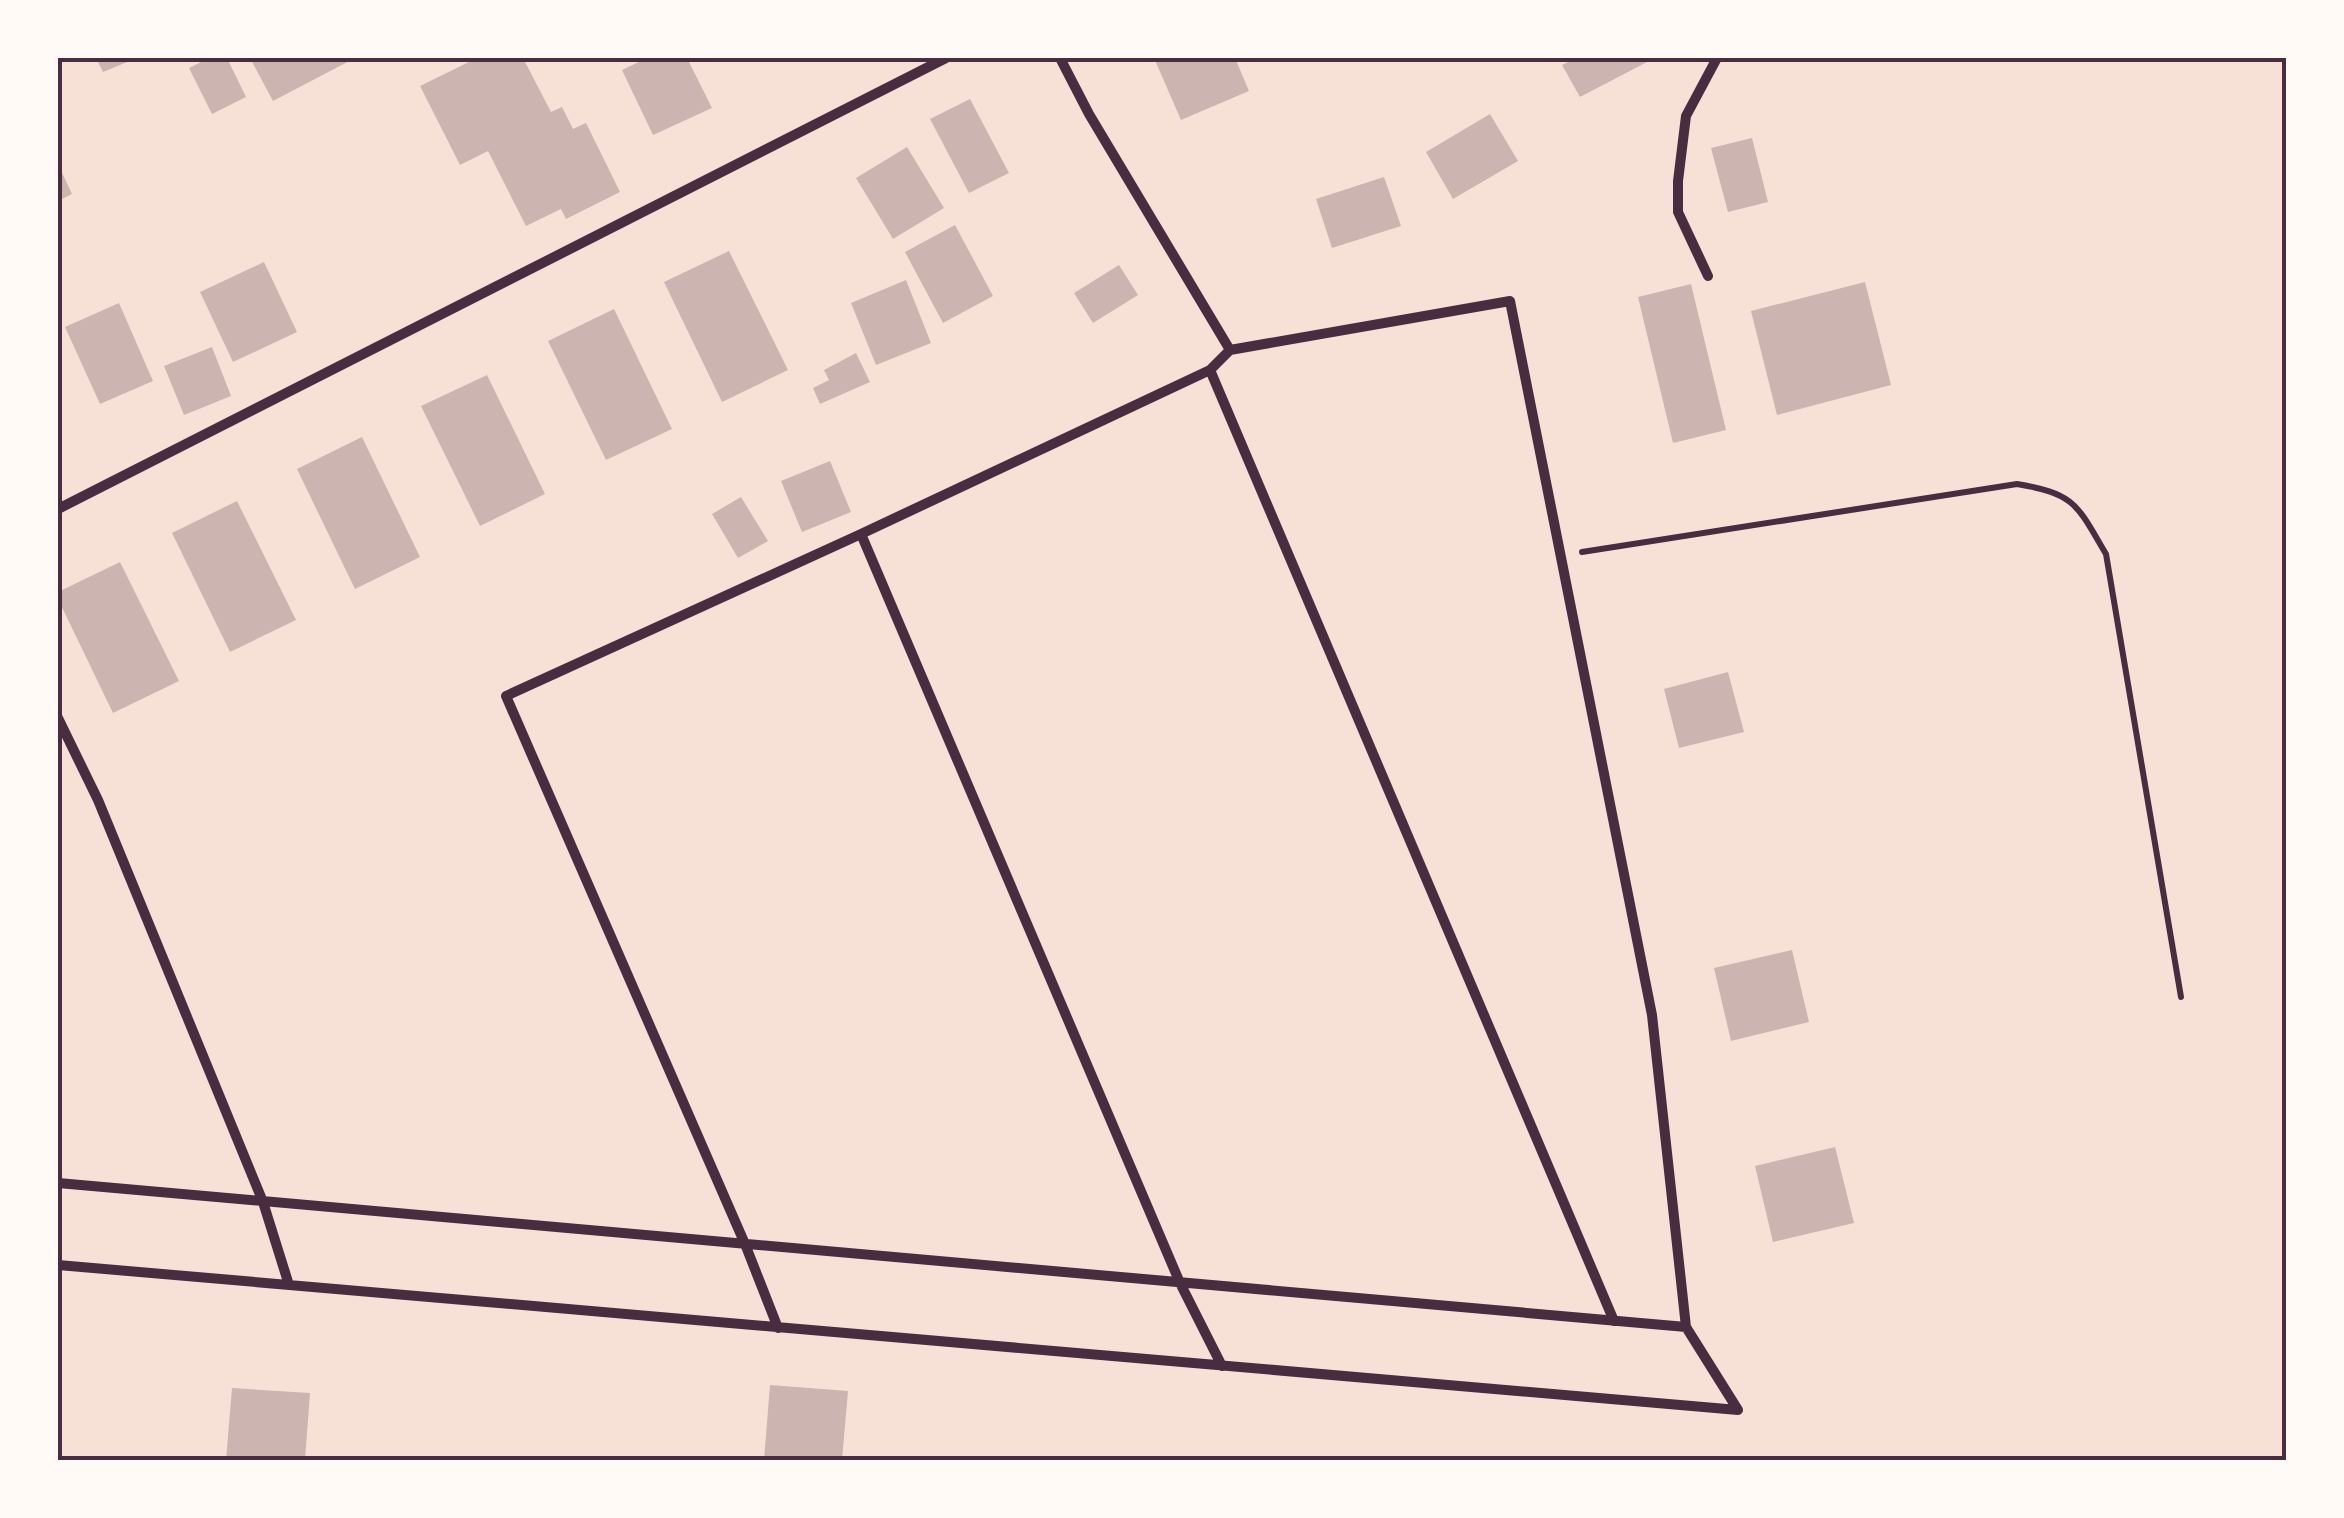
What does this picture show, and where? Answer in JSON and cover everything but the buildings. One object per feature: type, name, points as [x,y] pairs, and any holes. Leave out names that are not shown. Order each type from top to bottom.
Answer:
[{"type":"street","points":[[58,508],[946,58]]},
{"type":"street","points":[[1060,58],[1230,350]]},
{"type":"street","points":[[1708,276],[1678,212],[1678,181],[1686,116],[1717,58]]},
{"type":"street","points":[[58,1265],[778,1328],[1738,1410],[1686,1327],[1652,1016],[1510,301],[1230,350],[1210,370],[506,696],[778,1328]]},
{"type":"street","points":[[1210,370],[1614,1321]]},
{"type":"street","points":[[860,534],[1180,1283],[1222,1366]]},
{"type":"street","points":[[58,718],[98,800],[263,1202],[289,1285]]},
{"type":"street","points":[[58,1183],[1686,1327]]},
{"type":"path","points":[[1560,556],[2018,484],[2046,489],[2076,504],[2106,554],[2181,997]]}]
